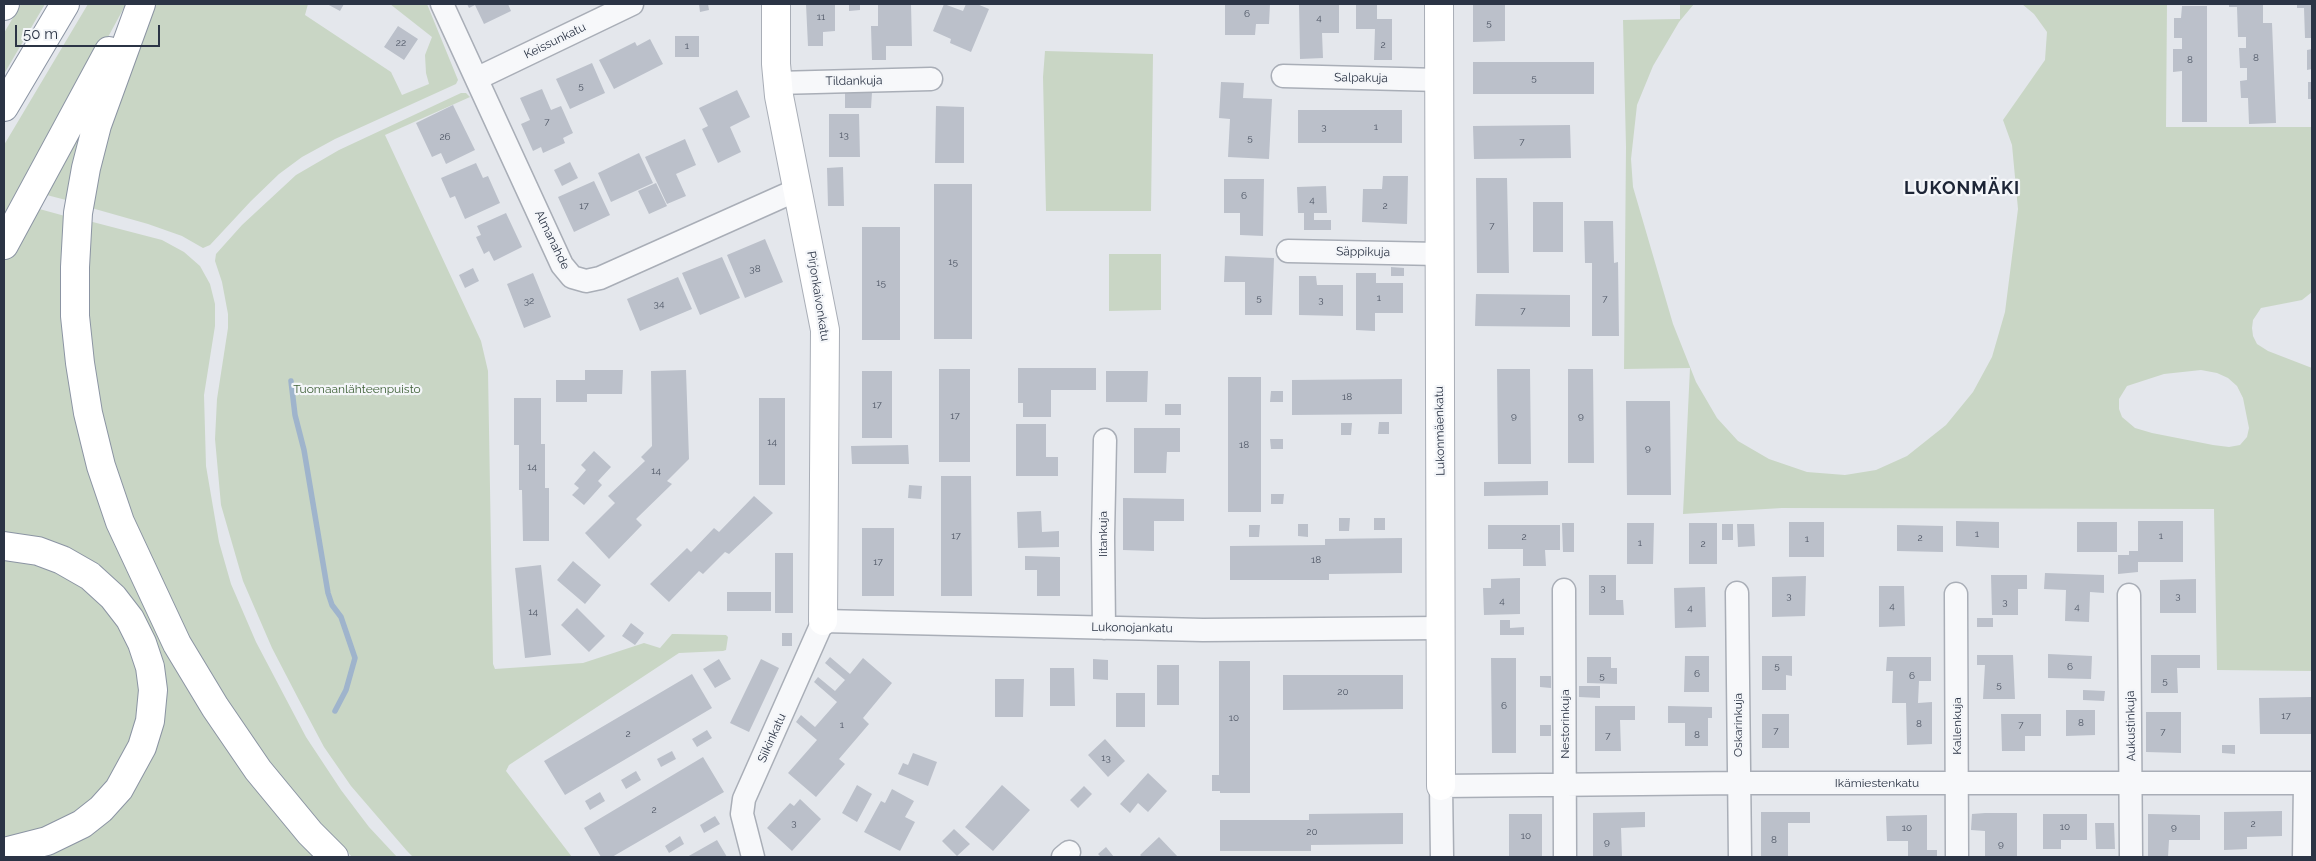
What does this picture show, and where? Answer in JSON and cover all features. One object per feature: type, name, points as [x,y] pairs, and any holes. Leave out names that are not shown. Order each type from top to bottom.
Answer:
[{"type":"main road","points":[[4,107],[65,4]]},
{"type":"main road","points":[[4,245],[134,4]]},
{"type":"main road","points":[[141,4],[97,125],[86,168],[78,214],[75,316],[88,414],[101,466],[120,522],[177,644],[215,707],[258,770],[310,833],[334,857]]},
{"type":"main road","name":"Pirjonkaivonkatu","points":[[776,4],[777,83],[825,330],[823,621]]},
{"type":"main road","name":"Lukonmäenkatu","points":[[1439,4],[1441,786]]},
{"type":"main road","points":[[4,546],[38,551],[62,560],[90,576],[113,597],[130,619],[142,643],[150,667],[152,690],[150,721],[142,747],[119,789],[101,809],[82,824],[47,841],[4,852]]},
{"type":"street","name":"Almanahde","points":[[442,4],[478,78],[562,265],[566,272],[578,280],[591,281],[600,278],[798,189]]},
{"type":"street","name":"Keissunkatu","points":[[478,78],[632,4]]},
{"type":"street","name":"Salpakuja","points":[[1283,76],[1439,80]]},
{"type":"street","name":"Tildankuja","points":[[777,83],[931,79]]},
{"type":"street","name":"Säppikuja","points":[[1288,251],[1439,254]]},
{"type":"street","name":"Iitankuja","points":[[1104,628],[1105,440]]},
{"type":"street","name":"Nestorinkuja","points":[[1564,590],[1565,857]]},
{"type":"street","name":"Oskarinkuja","points":[[1737,593],[1740,857]]},
{"type":"street","name":"Kallenkuja","points":[[1956,594],[1957,857]]},
{"type":"street","name":"Aukustinkuja","points":[[2129,595],[2132,784],[2131,857]]},
{"type":"street","name":"Lukonojankatu","points":[[823,621],[1203,630],[1441,628]]},
{"type":"street","name":"Siikinkatu","points":[[753,857],[742,814],[744,799],[823,621]]},
{"type":"street","name":"Ikämiestenkatu","points":[[1441,786],[1740,783],[2309,783]]},
{"type":"street","points":[[2304,857],[2309,783]]},
{"type":"street","name":"Lukonmäenkatu","points":[[1441,786],[1442,857]]},
{"type":"green space","points":[[21,4],[45,4],[4,74],[4,33]]},
{"type":"green space","points":[[88,4],[126,4],[4,228],[4,145]]},
{"type":"green space","points":[[154,4],[308,4],[305,15],[391,72],[402,95],[429,84],[425,55],[432,37],[390,4],[427,4],[458,80],[456,84],[335,139],[302,157],[279,174],[210,245],[203,248],[182,236],[88,207],[97,155]]},
{"type":"green space","points":[[1680,4],[1694,4],[1679,22],[1653,66],[1637,105],[1631,159],[1633,187],[1673,324],[1696,382],[1717,418],[1738,441],[1769,459],[1807,472],[1845,475],[1876,470],[1907,456],[1946,425],[1973,392],[1992,357],[2005,312],[2018,209],[2012,145],[2003,120],[2045,60],[2047,32],[2034,14],[2022,4],[2167,4],[2166,127],[2312,127],[2312,292],[2302,300],[2261,308],[2253,320],[2252,328],[2257,344],[2268,351],[2312,368],[2312,671],[2217,670],[2214,509],[1782,508],[1683,514],[1690,368],[1624,369],[1626,147],[1623,20],[1680,19]],"holes":[[[2201,370],[2217,373],[2228,378],[2237,386],[2243,398],[2249,428],[2247,437],[2240,445],[2229,447],[2213,445],[2152,433],[2135,428],[2122,417],[2119,409],[2119,399],[2127,386],[2164,374]]]},
{"type":"green space","points":[[1045,51],[1153,54],[1151,211],[1046,211],[1043,77]]},
{"type":"green space","name":"Tuomaanlähteenpuisto","points":[[461,93],[466,93],[470,97],[385,135],[481,341],[488,371],[493,664],[495,669],[583,663],[644,643],[660,648],[672,634],[726,635],[728,637],[726,650],[723,651],[679,653],[509,765],[506,771],[572,857],[413,857],[407,851],[351,786],[324,747],[272,648],[243,581],[221,505],[215,439],[217,399],[228,328],[228,314],[222,282],[215,261],[216,254],[242,225],[296,175],[339,150]]},
{"type":"green space","points":[[82,127],[66,200],[39,193]]},
{"type":"green space","points":[[32,207],[65,216],[61,279],[63,340],[75,412],[123,553],[321,857],[36,857],[132,792],[149,763],[160,731],[149,631],[4,535],[4,261]]},
{"type":"green space","points":[[85,220],[162,240],[184,252],[200,266],[210,284],[215,304],[215,326],[204,395],[206,466],[219,542],[231,584],[256,642],[306,737],[341,790],[369,827],[397,857],[352,857],[301,802],[261,754],[211,677],[167,597],[117,482],[89,374]]},
{"type":"green space","points":[[1109,254],[1161,254],[1161,310],[1109,311]]},
{"type":"green space","points":[[4,557],[40,562],[83,583],[123,627],[141,676],[138,734],[110,786],[61,826],[4,843]]},
{"type":"building","points":[[327,4],[344,4],[340,11]]},
{"type":"building","points":[[467,4],[508,4],[511,11],[484,24],[475,5],[469,8]]},
{"type":"building","points":[[699,4],[708,4],[709,10],[700,12]]},
{"type":"building","points":[[806,4],[835,4],[835,31],[823,32],[823,46],[808,46]]},
{"type":"building","points":[[849,4],[860,4],[860,10],[849,11]]},
{"type":"building","points":[[878,4],[911,4],[912,46],[886,46],[886,60],[872,60],[871,26],[878,26]]},
{"type":"building","points":[[944,4],[963,11],[966,4],[977,4],[989,9],[971,52],[950,43],[951,39],[933,31]]},
{"type":"building","points":[[1225,4],[1270,4],[1269,24],[1256,24],[1255,35],[1225,35]]},
{"type":"building","points":[[1299,4],[1339,4],[1339,33],[1322,33],[1323,58],[1300,59]]},
{"type":"building","points":[[1356,4],[1377,4],[1377,19],[1392,19],[1392,60],[1374,60],[1375,29],[1356,29]]},
{"type":"building","points":[[1473,4],[1505,4],[1505,41],[1473,42]]},
{"type":"building","points":[[2229,4],[2263,4],[2263,23],[2272,23],[2276,123],[2249,124],[2248,98],[2241,98],[2240,81],[2247,80],[2247,68],[2240,68],[2239,48],[2246,48],[2246,37],[2238,37],[2237,7],[2229,7]]},
{"type":"building","points":[[2297,4],[2312,4],[2312,38],[2305,38],[2304,8],[2297,8]]},
{"type":"building","points":[[2182,6],[2207,6],[2207,122],[2182,122],[2182,71],[2173,72],[2173,49],[2182,49],[2182,38],[2174,38],[2174,18],[2181,18]]},
{"type":"building","points":[[398,26],[418,39],[404,60],[384,47]]},
{"type":"building","points":[[675,36],[699,36],[699,57],[675,57]]},
{"type":"building","points":[[650,39],[663,64],[614,89],[599,60],[635,42],[637,46]]},
{"type":"building","points":[[2312,49],[2312,69],[2307,70],[2307,50]]},
{"type":"building","points":[[1473,62],[1594,62],[1594,94],[1473,94]]},
{"type":"building","points":[[592,63],[605,93],[570,109],[556,79]]},
{"type":"building","points":[[1221,82],[1244,83],[1243,98],[1272,99],[1269,159],[1228,157],[1230,119],[1219,118]]},
{"type":"building","points":[[2308,82],[2312,82],[2312,99],[2308,99]]},
{"type":"building","points":[[542,89],[551,110],[561,106],[573,133],[563,138],[565,143],[543,153],[541,147],[533,151],[521,124],[530,120],[520,98]]},
{"type":"building","points":[[737,90],[750,117],[730,127],[741,152],[718,163],[702,129],[708,126],[699,108]]},
{"type":"building","points":[[845,91],[872,92],[871,108],[845,108]]},
{"type":"building","points":[[453,105],[475,150],[446,164],[441,153],[432,157],[416,123]]},
{"type":"building","points":[[936,106],[964,107],[964,163],[935,163]]},
{"type":"building","points":[[1298,110],[1402,110],[1402,143],[1298,143]]},
{"type":"building","points":[[829,114],[859,114],[860,157],[829,157]]},
{"type":"building","points":[[1570,125],[1571,158],[1474,159],[1473,126]]},
{"type":"building","points":[[685,139],[696,165],[676,174],[686,196],[667,204],[645,157]]},
{"type":"building","points":[[639,153],[653,183],[611,202],[598,173]]},
{"type":"building","points":[[570,162],[578,178],[562,186],[554,170]]},
{"type":"building","points":[[476,163],[483,178],[488,176],[500,203],[465,219],[455,196],[450,198],[441,178]]},
{"type":"building","points":[[843,167],[844,206],[828,206],[827,168]]},
{"type":"building","points":[[1383,176],[1408,176],[1407,224],[1362,222],[1363,189],[1382,189]]},
{"type":"building","points":[[1476,178],[1507,178],[1509,273],[1477,273]]},
{"type":"building","points":[[1224,179],[1264,179],[1263,236],[1240,235],[1240,213],[1224,213]]},
{"type":"building","points":[[594,181],[610,215],[574,232],[558,197]]},
{"type":"building","points":[[656,183],[667,206],[649,214],[638,191]]},
{"type":"building","points":[[934,184],[972,184],[972,339],[934,339]]},
{"type":"building","points":[[1326,186],[1327,213],[1314,213],[1314,220],[1331,220],[1331,230],[1304,230],[1304,213],[1298,213],[1297,187]]},
{"type":"building","points":[[1533,202],[1563,202],[1563,252],[1533,252]]},
{"type":"building","points":[[506,213],[522,247],[494,261],[489,251],[484,254],[476,237],[481,235],[477,226]]},
{"type":"building","points":[[1584,221],[1613,221],[1614,263],[1618,262],[1619,336],[1592,336],[1592,263],[1585,263]]},
{"type":"building","points":[[862,227],[900,227],[900,340],[862,340]]},
{"type":"building","points":[[765,239],[783,282],[745,298],[727,255]]},
{"type":"building","points":[[1225,256],[1274,258],[1272,315],[1245,315],[1245,282],[1224,282]]},
{"type":"building","points":[[722,257],[740,298],[700,315],[682,273]]},
{"type":"building","points":[[1391,267],[1404,268],[1404,276],[1391,276]]},
{"type":"building","points":[[473,268],[479,281],[465,288],[459,275]]},
{"type":"building","points":[[533,273],[551,317],[524,328],[507,284]]},
{"type":"building","points":[[1356,273],[1376,273],[1376,283],[1403,283],[1403,313],[1375,313],[1375,331],[1356,330]]},
{"type":"building","points":[[1299,276],[1316,276],[1317,285],[1343,285],[1343,316],[1299,315]]},
{"type":"building","points":[[678,277],[692,309],[640,331],[627,299]]},
{"type":"building","points":[[1476,294],[1570,295],[1570,327],[1475,326]]},
{"type":"building","points":[[1018,368],[1096,368],[1096,390],[1051,390],[1051,417],[1023,417],[1023,403],[1018,403]]},
{"type":"building","points":[[939,369],[970,369],[970,462],[939,462]]},
{"type":"building","points":[[1497,369],[1530,369],[1531,464],[1498,464]]},
{"type":"building","points":[[1568,369],[1593,369],[1594,463],[1568,463]]},
{"type":"building","points":[[585,370],[623,370],[622,394],[587,394],[587,402],[556,402],[556,380],[585,380]]},
{"type":"building","points":[[686,370],[689,459],[667,481],[672,484],[636,519],[642,525],[609,559],[585,533],[615,503],[608,496],[645,461],[641,457],[652,446],[651,371]]},
{"type":"building","points":[[862,371],[892,371],[892,438],[862,438]]},
{"type":"building","points":[[1106,371],[1148,371],[1147,402],[1106,402]]},
{"type":"building","points":[[1228,377],[1261,377],[1261,512],[1228,512]]},
{"type":"building","points":[[1402,379],[1402,414],[1292,415],[1292,380]]},
{"type":"building","points":[[1271,391],[1283,391],[1283,402],[1270,402]]},
{"type":"building","points":[[514,398],[541,398],[541,444],[545,444],[545,488],[549,488],[549,541],[523,541],[522,490],[519,490],[519,445],[514,445]]},
{"type":"building","points":[[759,398],[785,398],[785,485],[759,485]]},
{"type":"building","points":[[1626,401],[1670,401],[1671,495],[1627,495]]},
{"type":"building","points":[[1165,404],[1181,404],[1181,415],[1165,415]]},
{"type":"building","points":[[1379,422],[1389,422],[1389,434],[1378,434]]},
{"type":"building","points":[[1341,423],[1352,423],[1351,435],[1341,435]]},
{"type":"building","points":[[1016,424],[1046,424],[1046,457],[1058,457],[1058,476],[1016,476]]},
{"type":"building","points":[[1134,428],[1180,428],[1180,452],[1167,452],[1166,473],[1134,473]]},
{"type":"building","points":[[1270,439],[1283,439],[1283,449],[1271,449]]},
{"type":"building","points":[[908,445],[909,464],[852,464],[851,446]]},
{"type":"building","points":[[594,451],[611,467],[598,481],[602,485],[584,505],[572,495],[579,488],[574,484],[586,470],[581,465]]},
{"type":"building","points":[[941,476],[971,476],[972,596],[941,596]]},
{"type":"building","points":[[1548,481],[1548,495],[1484,496],[1484,482]]},
{"type":"building","points":[[909,485],[922,486],[921,499],[908,498]]},
{"type":"building","points":[[1271,494],[1284,494],[1283,504],[1271,504]]},
{"type":"building","points":[[754,496],[773,513],[729,554],[725,552],[703,574],[699,571],[669,602],[650,584],[687,548],[691,552],[714,528],[719,532]]},
{"type":"building","points":[[1123,498],[1184,499],[1184,521],[1154,521],[1154,551],[1123,550]]},
{"type":"building","points":[[1041,511],[1042,532],[1059,531],[1059,547],[1018,548],[1017,512]]},
{"type":"building","points":[[1339,518],[1350,518],[1349,531],[1339,531]]},
{"type":"building","points":[[1374,518],[1385,518],[1385,530],[1374,530]]},
{"type":"building","points":[[1956,521],[1999,522],[1999,548],[1956,546]]},
{"type":"building","points":[[2138,521],[2183,521],[2183,562],[2138,562],[2138,572],[2118,574],[2118,555],[2129,555],[2129,551],[2138,551]]},
{"type":"building","points":[[1789,522],[1824,522],[1824,557],[1789,557]]},
{"type":"building","points":[[2077,522],[2117,522],[2117,552],[2077,552]]},
{"type":"building","points":[[1562,523],[1574,523],[1574,552],[1563,552]]},
{"type":"building","points":[[1627,523],[1654,523],[1653,564],[1627,564]]},
{"type":"building","points":[[1689,523],[1717,523],[1717,564],[1689,564]]},
{"type":"building","points":[[1298,524],[1308,524],[1308,537],[1298,536]]},
{"type":"building","points":[[1722,524],[1733,524],[1733,540],[1722,540]]},
{"type":"building","points":[[1737,524],[1754,524],[1755,546],[1738,547]]},
{"type":"building","points":[[1249,525],[1260,525],[1259,537],[1249,537]]},
{"type":"building","points":[[1488,525],[1560,525],[1560,550],[1545,550],[1546,566],[1523,566],[1523,549],[1488,549]]},
{"type":"building","points":[[1897,525],[1943,526],[1943,552],[1897,551]]},
{"type":"building","points":[[862,528],[894,528],[894,596],[862,596]]},
{"type":"building","points":[[1402,538],[1402,573],[1329,574],[1329,580],[1230,580],[1230,546],[1325,545],[1325,539]]},
{"type":"building","points":[[775,553],[793,553],[793,613],[775,613]]},
{"type":"building","points":[[1025,556],[1060,557],[1060,596],[1037,596],[1037,570],[1025,570]]},
{"type":"building","points":[[573,561],[601,585],[585,604],[557,580]]},
{"type":"building","points":[[541,565],[551,655],[525,658],[515,568]]},
{"type":"building","points":[[2045,573],[2104,575],[2104,593],[2090,592],[2089,622],[2065,621],[2066,590],[2044,589]]},
{"type":"building","points":[[1589,575],[1616,575],[1616,600],[1623,600],[1624,615],[1589,615]]},
{"type":"building","points":[[1991,575],[2027,575],[2027,589],[2018,589],[2018,615],[1992,615]]},
{"type":"building","points":[[1806,576],[1805,616],[1772,617],[1772,577]]},
{"type":"building","points":[[1520,578],[1520,614],[1484,615],[1483,588],[1491,588],[1491,579]]},
{"type":"building","points":[[2196,579],[2196,613],[2160,613],[2160,580]]},
{"type":"building","points":[[1879,586],[1904,586],[1905,626],[1879,627]]},
{"type":"building","points":[[1705,587],[1706,627],[1675,628],[1674,588]]},
{"type":"building","points":[[727,592],[771,592],[771,611],[727,611]]},
{"type":"building","points":[[577,608],[605,636],[589,652],[561,625]]},
{"type":"building","points":[[1977,618],[1993,618],[1993,627],[1977,627]]},
{"type":"building","points":[[1500,620],[1510,620],[1510,628],[1524,627],[1524,635],[1500,635]]},
{"type":"building","points":[[631,623],[644,633],[635,645],[622,636]]},
{"type":"building","points":[[782,633],[792,633],[792,646],[782,646]]},
{"type":"building","points":[[2048,654],[2092,656],[2091,679],[2048,678]]},
{"type":"building","points":[[1977,655],[2013,655],[2015,699],[1983,699],[1985,665],[1977,665]]},
{"type":"building","points":[[2151,655],[2200,655],[2200,668],[2177,668],[2178,693],[2151,693]]},
{"type":"building","points":[[1685,656],[1709,656],[1709,692],[1684,692]]},
{"type":"building","points":[[1762,656],[1792,656],[1792,676],[1786,675],[1786,690],[1762,690]]},
{"type":"building","points":[[830,657],[850,674],[863,658],[892,683],[863,718],[869,724],[839,759],[845,764],[816,797],[788,773],[817,740],[796,722],[801,715],[815,727],[837,702],[814,682],[818,677],[835,691],[845,680],[825,663]]},
{"type":"building","points":[[1587,657],[1611,657],[1611,668],[1617,668],[1617,684],[1587,683]]},
{"type":"building","points":[[1887,657],[1931,657],[1931,681],[1919,681],[1918,703],[1932,702],[1932,744],[1907,745],[1906,703],[1892,703],[1893,671],[1886,671]]},
{"type":"building","points":[[1491,658],[1516,658],[1516,753],[1492,753]]},
{"type":"building","points":[[719,659],[731,679],[715,688],[703,669]]},
{"type":"building","points":[[761,659],[779,668],[749,732],[730,723]]},
{"type":"building","points":[[1093,659],[1108,660],[1108,680],[1093,679]]},
{"type":"building","points":[[1219,661],[1250,661],[1250,793],[1220,793],[1220,791],[1212,791],[1212,775],[1219,775]]},
{"type":"building","points":[[1157,665],[1179,665],[1179,705],[1157,705]]},
{"type":"building","points":[[1050,668],[1074,668],[1075,706],[1050,706]]},
{"type":"building","points":[[692,674],[712,708],[565,795],[544,761]]},
{"type":"building","points":[[1283,675],[1403,675],[1403,709],[1283,710]]},
{"type":"building","points":[[1540,676],[1551,676],[1551,688],[1540,687]]},
{"type":"building","points":[[995,679],[1024,679],[1023,717],[995,717]]},
{"type":"building","points":[[1579,686],[1600,686],[1600,698],[1579,697]]},
{"type":"building","points":[[2083,690],[2105,691],[2104,701],[2083,700]]},
{"type":"building","points":[[1116,693],[1145,693],[1145,727],[1116,727]]},
{"type":"building","points":[[2312,697],[2312,734],[2260,734],[2259,698]]},
{"type":"building","points":[[1595,706],[1635,706],[1635,720],[1620,720],[1621,751],[1595,751]]},
{"type":"building","points":[[1668,706],[1712,707],[1712,718],[1708,718],[1708,746],[1685,746],[1685,723],[1668,723]]},
{"type":"building","points":[[2066,710],[2095,710],[2095,735],[2066,736]]},
{"type":"building","points":[[2146,712],[2181,712],[2181,753],[2146,752]]},
{"type":"building","points":[[1762,714],[1789,714],[1789,748],[1762,748]]},
{"type":"building","points":[[2001,714],[2041,714],[2041,736],[2025,736],[2025,751],[2002,751]]},
{"type":"building","points":[[1540,725],[1551,725],[1551,736],[1540,736]]},
{"type":"building","points":[[707,730],[712,738],[697,747],[692,739]]},
{"type":"building","points":[[1105,739],[1125,761],[1108,777],[1088,755]]},
{"type":"building","points":[[2222,745],[2235,745],[2235,754],[2222,753]]},
{"type":"building","points":[[672,751],[676,759],[661,767],[657,759]]},
{"type":"building","points":[[913,753],[937,762],[928,786],[898,774],[903,763],[908,765]]},
{"type":"building","points":[[703,757],[724,792],[612,857],[601,857],[584,828]]},
{"type":"building","points":[[636,771],[641,780],[626,789],[621,780]]},
{"type":"building","points":[[1148,773],[1167,791],[1148,812],[1138,803],[1130,813],[1120,804]]},
{"type":"building","points":[[857,785],[872,794],[857,822],[842,813]]},
{"type":"building","points":[[1002,785],[1030,810],[993,851],[965,827]]},
{"type":"building","points":[[1084,786],[1092,794],[1078,808],[1070,800]]},
{"type":"building","points":[[892,789],[914,801],[905,817],[915,822],[900,851],[864,832],[881,801],[885,803]]},
{"type":"building","points":[[600,792],[605,801],[590,810],[585,801]]},
{"type":"building","points":[[800,799],[821,819],[792,851],[767,828],[790,803],[794,806]]},
{"type":"building","points":[[2282,811],[2282,836],[2247,837],[2247,849],[2224,850],[2224,812]]},
{"type":"building","points":[[1645,812],[1645,827],[1621,828],[1622,857],[1593,857],[1593,813]]},
{"type":"building","points":[[1761,812],[1810,812],[1810,823],[1788,823],[1788,856],[1761,856]]},
{"type":"building","points":[[1403,813],[1403,844],[1311,845],[1311,851],[1220,851],[1220,820],[1309,820],[1309,814]]},
{"type":"building","points":[[2017,813],[2017,857],[1985,857],[1985,831],[1971,830],[1972,814]]},
{"type":"building","points":[[1509,814],[1542,814],[1542,857],[1509,857]]},
{"type":"building","points":[[2043,814],[2087,814],[2087,840],[2061,840],[2061,849],[2043,849]]},
{"type":"building","points":[[2148,814],[2200,815],[2200,840],[2169,840],[2168,857],[2148,857]]},
{"type":"building","points":[[1927,815],[1927,850],[1937,850],[1937,857],[1908,857],[1908,841],[1887,841],[1886,816]]},
{"type":"building","points":[[715,816],[720,824],[704,833],[700,825]]},
{"type":"building","points":[[2095,823],[2114,823],[2115,849],[2096,849]]},
{"type":"building","points":[[954,829],[970,844],[957,856],[942,841]]},
{"type":"building","points":[[680,836],[684,844],[669,853],[665,846]]},
{"type":"building","points":[[1159,837],[1178,857],[1142,857],[1140,855]]},
{"type":"building","points":[[717,840],[727,857],[687,857]]},
{"type":"building","points":[[1106,847],[1114,857],[1101,857],[1098,854]]},
{"type":"waterway","points":[[291,381],[295,415],[304,450],[328,593],[332,605],[341,617],[355,658],[346,690],[335,711]]},
{"type":"district","name":"LUKONMÄKI","points":[[1962,189]]}]
